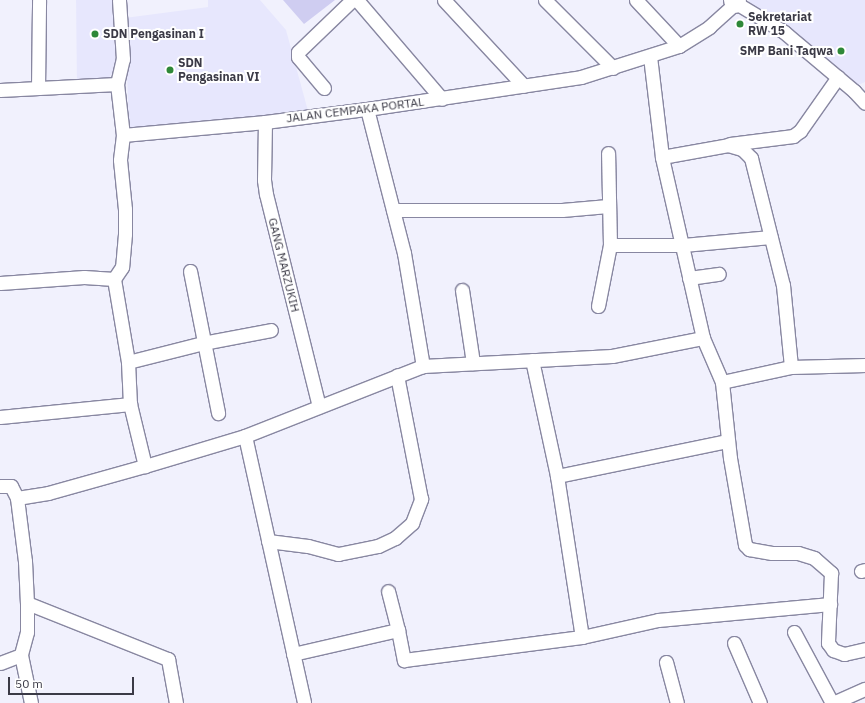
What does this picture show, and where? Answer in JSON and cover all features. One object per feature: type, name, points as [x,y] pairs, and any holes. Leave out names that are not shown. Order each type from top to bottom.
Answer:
[{"type":"street","points":[[38,88],[39,0]]},
{"type":"street","points":[[119,0],[123,59],[117,84],[123,135],[120,160],[125,209],[125,234],[122,266],[114,279],[128,362],[130,404],[145,466]]},
{"type":"street","points":[[324,88],[298,57],[298,52],[352,0]]},
{"type":"street","points":[[357,0],[442,99]]},
{"type":"street","points":[[444,0],[524,86]]},
{"type":"street","points":[[545,0],[613,68]]},
{"type":"street","points":[[636,0],[679,46]]},
{"type":"street","points":[[736,1],[784,32],[838,77],[860,88],[865,103]]},
{"type":"street","name":"JALAN CEMPAKA PORTAL","points":[[123,135],[265,122],[442,99],[581,77],[679,46],[709,27],[736,1]]},
{"type":"street","points":[[650,56],[662,156],[703,338],[722,382],[727,441],[745,545],[750,549],[798,553],[814,558],[831,573],[828,642],[833,650],[844,654],[865,649]]},
{"type":"street","points":[[662,156],[792,136],[800,131],[838,77]]},
{"type":"street","points":[[0,90],[117,84]]},
{"type":"street","points":[[367,109],[404,253],[423,366]]},
{"type":"street","name":"GANG MARZUKIH","points":[[265,122],[264,180],[266,194],[320,406]]},
{"type":"street","points":[[728,145],[742,149],[752,158],[784,285],[791,367]]},
{"type":"street","points":[[598,306],[610,245],[608,153]]},
{"type":"street","points":[[393,210],[562,210],[608,206]]},
{"type":"street","points":[[610,245],[682,245],[771,237]]},
{"type":"street","points":[[190,271],[218,413]]},
{"type":"street","points":[[689,278],[719,274]]},
{"type":"street","points":[[0,283],[84,278],[114,279]]},
{"type":"street","points":[[462,290],[473,363]]},
{"type":"street","points":[[128,362],[203,343],[271,330]]},
{"type":"street","points":[[17,498],[48,493],[245,436],[423,366],[612,356],[703,338]]},
{"type":"street","points":[[532,360],[557,476],[582,637]]},
{"type":"street","points":[[722,382],[791,367],[865,365]]},
{"type":"street","points":[[268,541],[308,546],[338,554],[378,546],[395,538],[412,523],[421,499],[397,375]]},
{"type":"street","points":[[0,417],[130,404]]},
{"type":"street","points":[[245,436],[304,703]]},
{"type":"street","points":[[557,476],[727,441]]},
{"type":"street","points":[[0,486],[11,486],[17,498],[25,561],[27,603],[27,632],[21,655],[31,703]]},
{"type":"street","points":[[388,591],[404,660],[582,637],[658,620],[830,604]]},
{"type":"street","points":[[27,603],[168,659],[176,703]]},
{"type":"street","points":[[293,654],[398,630]]},
{"type":"street","points":[[794,632],[832,703],[865,689]]},
{"type":"street","points":[[734,643],[760,703]]},
{"type":"street","points":[[0,663],[21,655]]},
{"type":"street","points":[[666,662],[674,702]]},
{"type":"shaded area","name":"SDN Pengasinan I","points":[[76,0],[113,0],[116,69],[106,81],[77,83]]},
{"type":"shaded area","points":[[208,0],[260,0],[286,30],[308,111],[218,121],[129,128],[125,18],[208,7]]},
{"type":"shaded area","points":[[283,0],[335,0],[304,24]]},
{"type":"shaded area","name":"SMP Bani Taqwa","points":[[750,0],[865,0],[865,82],[855,86],[842,72],[792,30],[748,2]]},
{"type":"place","name":"Sekretariat RW 15","points":[[740,24]]},
{"type":"place","name":"SDN Pengasinan I","points":[[95,34]]},
{"type":"place","name":"SMP Bani Taqwa","points":[[841,51]]},
{"type":"place","name":"SDN Pengasinan VI","points":[[170,70]]}]
